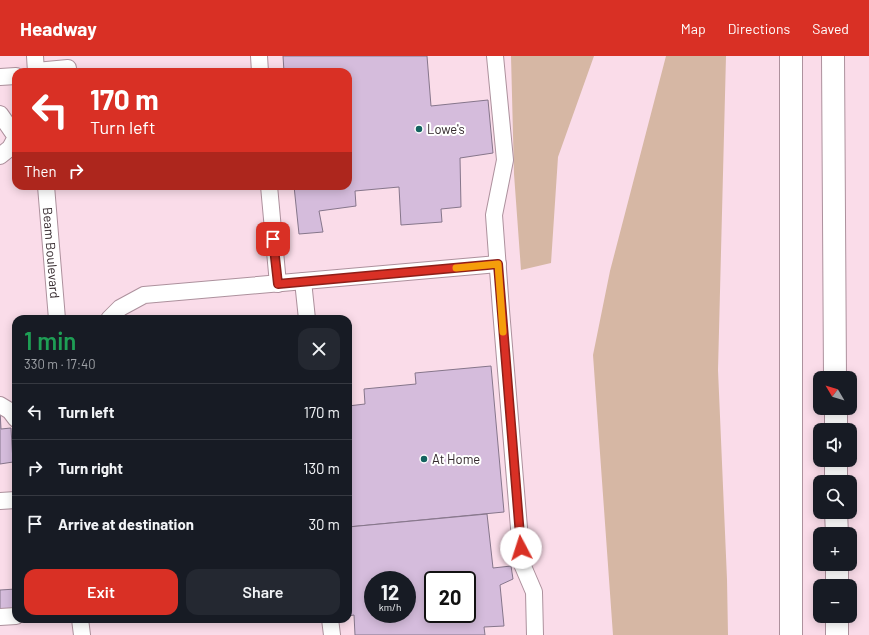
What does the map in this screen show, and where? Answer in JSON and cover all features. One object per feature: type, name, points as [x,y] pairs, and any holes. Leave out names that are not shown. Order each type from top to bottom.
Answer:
[{"type":"highway","points":[[791,56],[792,635]]},
{"type":"highway","points":[[833,56],[836,371]]},
{"type":"highway","points":[[837,623],[837,635]]},
{"type":"street","points":[[259,56],[260,68]]},
{"type":"street","points":[[495,56],[505,160],[494,215],[522,564],[534,592],[535,635]]},
{"type":"street","points":[[36,66],[68,68]]},
{"type":"street","points":[[0,77],[12,76]]},
{"type":"street","points":[[0,114],[12,131]]},
{"type":"street","points":[[0,156],[10,148],[12,144]]},
{"type":"street","name":"Beam Boulevard","points":[[46,190],[57,315]]},
{"type":"street","points":[[269,190],[278,284]]},
{"type":"street","points":[[113,315],[120,308],[144,296],[498,264]]},
{"type":"street","points":[[303,282],[307,315]]},
{"type":"street","points":[[0,405],[12,414]]},
{"type":"street","points":[[0,501],[12,500]]},
{"type":"street","points":[[0,617],[12,616]]},
{"type":"street","points":[[80,623],[82,635]]},
{"type":"street","points":[[330,623],[332,635]]},
{"type":"shaded area","points":[[511,56],[594,56],[558,157],[551,263],[521,270],[514,174]]},
{"type":"shaded area","points":[[666,56],[726,56],[718,370],[728,635],[613,635],[593,355],[610,271]]},
{"type":"building","name":"Lowe's","points":[[283,56],[427,56],[431,106],[488,100],[493,153],[460,158],[461,207],[441,209],[442,222],[401,225],[399,187],[355,191],[356,206],[319,211],[323,232],[299,234],[294,190],[352,190],[352,68],[284,68]]},
{"type":"building","name":"At Home","points":[[491,366],[504,512],[352,527],[352,406],[365,404],[364,389],[416,384],[415,373]]},
{"type":"building","points":[[0,411],[1,429],[11,428],[12,462],[0,464]]},
{"type":"building","points":[[487,514],[493,568],[511,566],[513,579],[500,585],[504,626],[484,627],[485,635],[355,635],[354,615],[352,615],[352,527]]},
{"type":"building","points":[[12,589],[12,610],[0,611],[0,590]]},
{"type":"slow traffic","points":[[456,268],[498,264],[503,332]]},
{"type":"place","name":"Lowe's","points":[[419,129]]},
{"type":"place","name":"At Home","points":[[424,459]]},
{"type":"route","points":[[273,239],[278,284],[498,264],[521,548]]}]
